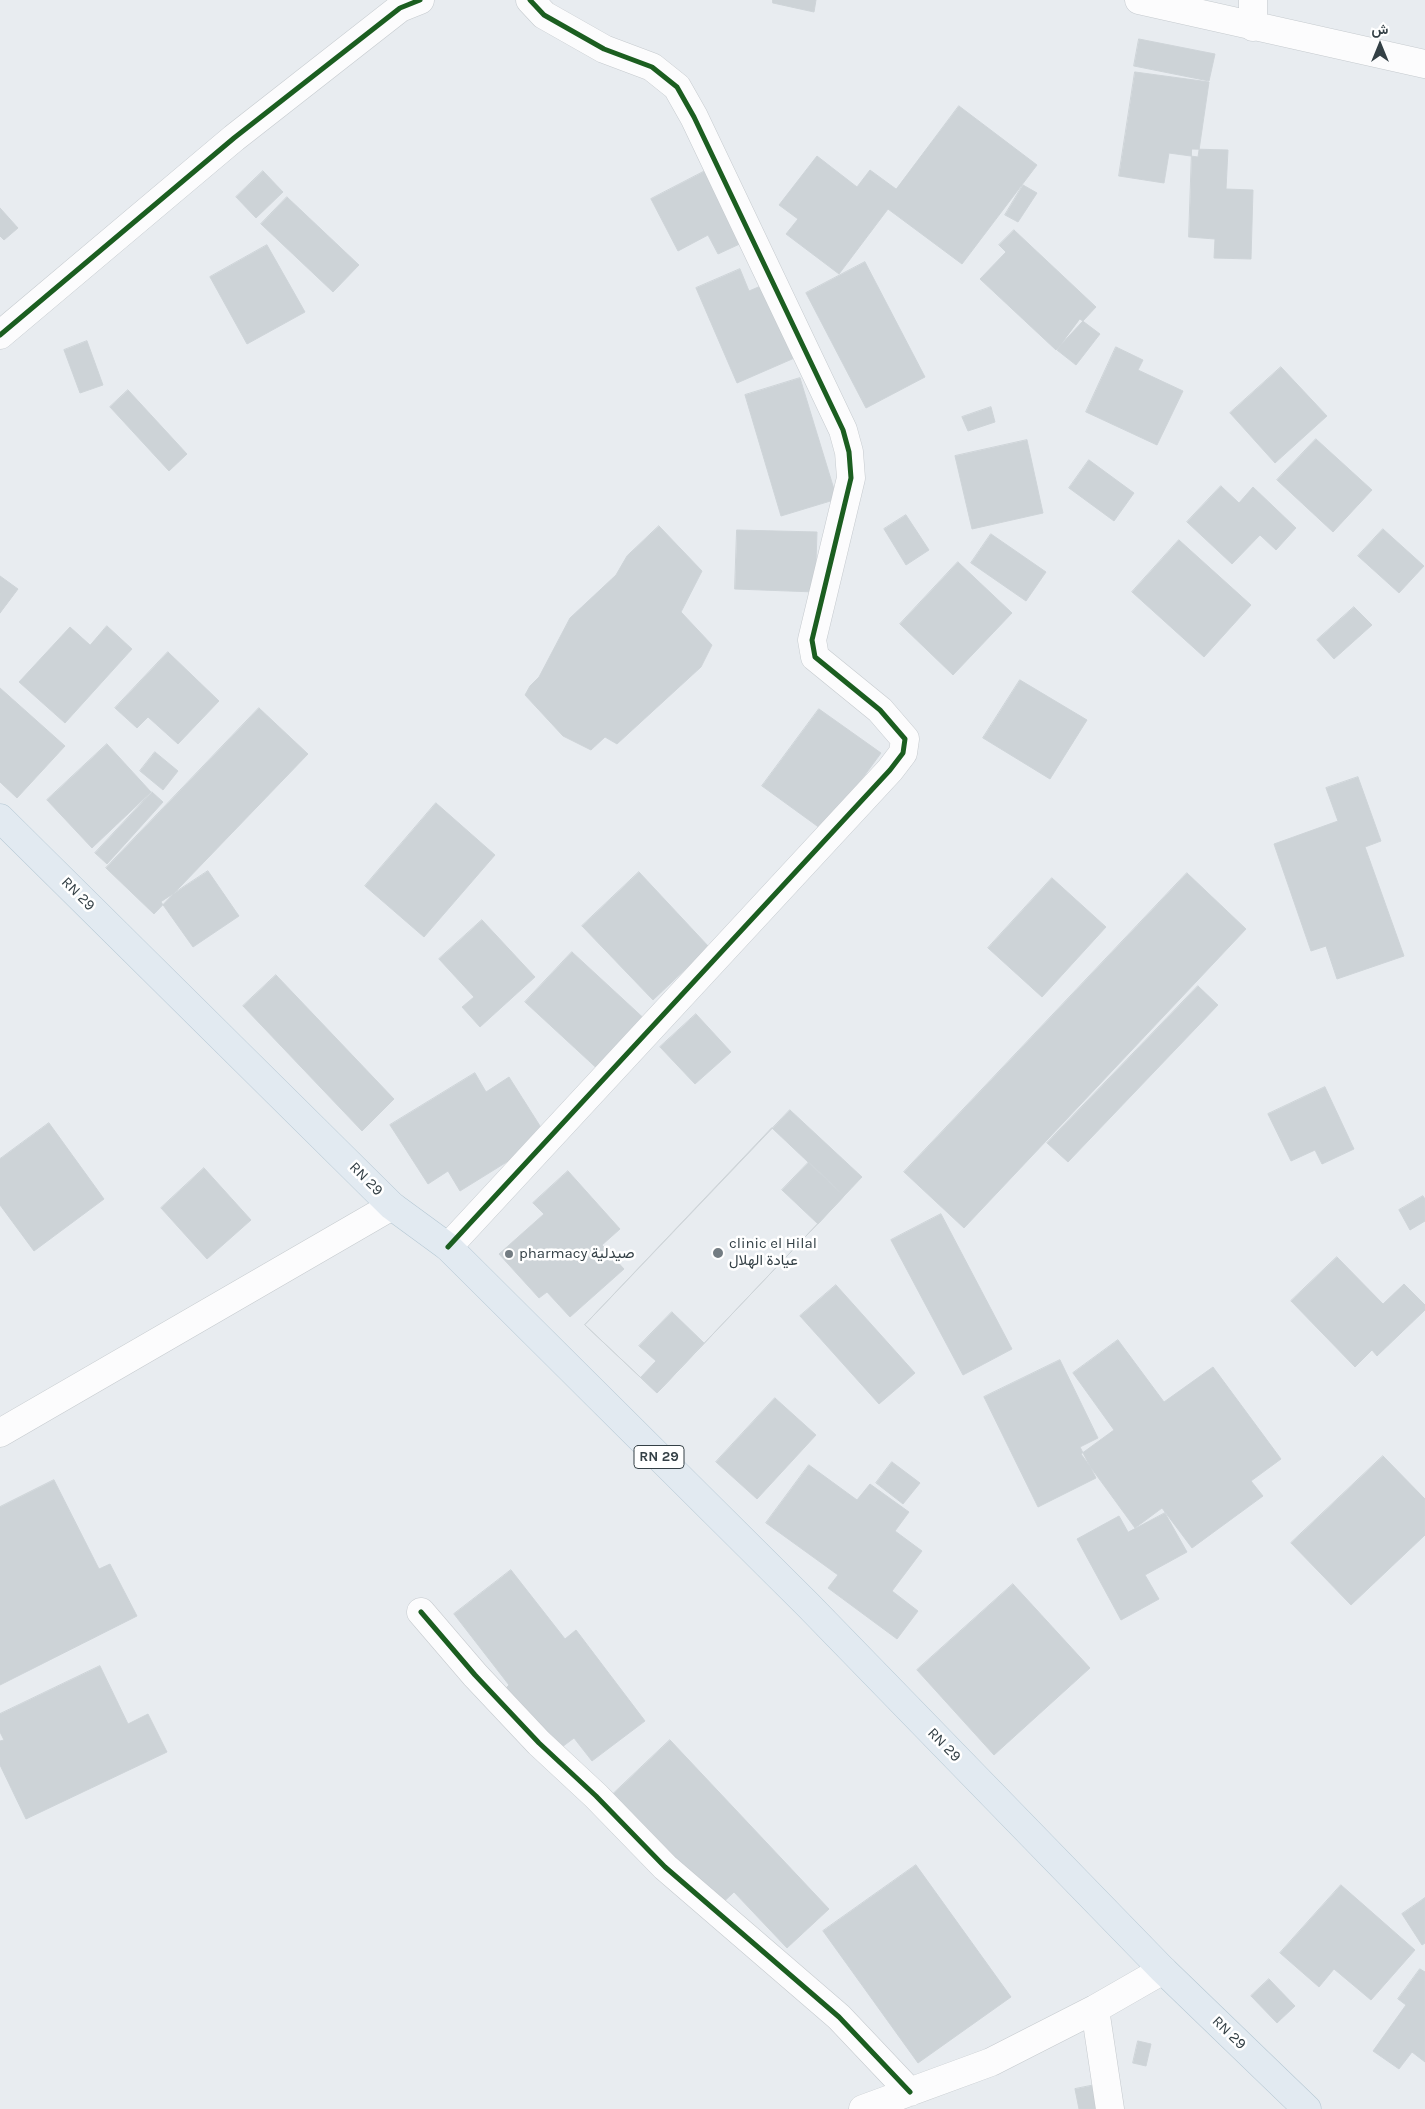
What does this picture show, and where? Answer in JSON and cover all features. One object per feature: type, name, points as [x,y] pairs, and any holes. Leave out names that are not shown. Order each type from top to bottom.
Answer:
[{"type":"main road","name":"RN 29","points":[[0,818],[392,1206],[448,1247],[808,1605],[1163,1970],[1307,2109]]},
{"type":"street","points":[[0,335],[234,138],[400,8],[420,0]]},
{"type":"street","points":[[448,1247],[890,770],[903,753],[905,739],[880,710],[815,657],[812,640],[851,478],[849,452],[843,430],[694,117],[677,87],[652,67],[604,49],[544,15],[530,0]]},
{"type":"street","points":[[1139,0],[1425,64]]},
{"type":"street","points":[[1253,0],[1253,27]]},
{"type":"street","points":[[0,1433],[392,1206]]},
{"type":"street","points":[[421,1612],[475,1676],[539,1743],[596,1796],[665,1867],[839,2017],[910,2092]]},
{"type":"street","points":[[864,2109],[991,2062],[1095,2009],[1163,1970]]},
{"type":"street","points":[[1095,2009],[1110,2109]]},
{"type":"building","points":[[773,0],[816,0],[814,12],[773,3]]},
{"type":"building","points":[[1139,39],[1215,54],[1209,81],[1134,66]]},
{"type":"building","points":[[1135,72],[1209,82],[1198,157],[1169,153],[1164,183],[1119,176]]},
{"type":"building","points":[[959,106],[1037,165],[962,264],[888,209],[839,274],[786,234],[798,219],[779,205],[817,156],[857,187],[870,170],[896,189]]},
{"type":"building","points":[[1192,149],[1228,150],[1226,189],[1253,190],[1251,259],[1214,258],[1215,239],[1189,237]]},
{"type":"building","points":[[707,170],[744,242],[718,254],[708,235],[678,251],[651,199]]},
{"type":"building","points":[[263,171],[283,192],[256,218],[236,197]]},
{"type":"building","points":[[1023,185],[1037,193],[1018,222],[1005,215]]},
{"type":"building","points":[[287,197],[359,265],[333,292],[261,224]]},
{"type":"building","points":[[0,208],[18,228],[4,240],[0,236]]},
{"type":"building","points":[[1014,230],[1096,307],[1056,350],[980,279],[1006,252],[999,245]]},
{"type":"building","points":[[267,245],[305,312],[247,344],[210,277]]},
{"type":"building","points":[[865,262],[925,377],[866,408],[806,293]]},
{"type":"building","points":[[740,269],[749,291],[768,283],[799,356],[737,383],[696,288]]},
{"type":"building","points":[[1080,319],[1100,334],[1076,365],[1057,350]]},
{"type":"building","points":[[87,341],[103,385],[80,393],[64,350]]},
{"type":"building","points":[[1116,347],[1143,360],[1138,370],[1183,391],[1157,445],[1086,412]]},
{"type":"building","points":[[1281,367],[1327,416],[1275,463],[1230,413]]},
{"type":"building","points":[[800,378],[837,499],[781,516],[745,395]]},
{"type":"building","points":[[128,390],[187,454],[169,471],[110,407]]},
{"type":"building","points":[[991,407],[995,422],[968,431],[962,417]]},
{"type":"building","points":[[1316,439],[1372,490],[1333,532],[1277,480]]},
{"type":"building","points":[[1027,440],[1043,513],[972,529],[955,456]]},
{"type":"building","points":[[1089,460],[1134,493],[1114,521],[1069,488]]},
{"type":"building","points":[[1221,486],[1239,503],[1253,487],[1296,528],[1276,550],[1260,535],[1232,564],[1187,522]]},
{"type":"building","points":[[906,515],[929,550],[906,565],[884,529]]},
{"type":"building","points":[[659,526],[702,571],[681,612],[712,645],[701,667],[617,744],[605,737],[591,750],[563,736],[525,695],[530,686],[539,677],[570,618],[616,575],[627,556]]},
{"type":"building","points":[[1383,529],[1424,566],[1399,593],[1358,556]]},
{"type":"building","points":[[737,530],[817,532],[815,592],[735,589]]},
{"type":"building","points":[[991,534],[1046,572],[1026,601],[971,563]]},
{"type":"building","points":[[1179,540],[1251,605],[1204,657],[1132,592]]},
{"type":"building","points":[[958,562],[1012,613],[953,675],[900,624]]},
{"type":"building","points":[[0,576],[18,589],[0,613]]},
{"type":"building","points":[[1354,607],[1372,625],[1334,659],[1317,640]]},
{"type":"building","points":[[107,626],[132,649],[65,723],[19,682],[70,627],[90,645]]},
{"type":"building","points":[[168,652],[219,701],[178,744],[148,717],[137,728],[115,708]]},
{"type":"building","points":[[1020,680],[1087,720],[1050,779],[983,738]]},
{"type":"building","points":[[0,688],[65,746],[17,798],[0,782]]},
{"type":"building","points":[[259,708],[308,754],[154,914],[106,868]]},
{"type":"building","points":[[819,709],[881,753],[824,831],[762,786]]},
{"type":"building","points":[[107,744],[151,792],[92,848],[47,800]]},
{"type":"building","points":[[155,752],[178,771],[163,790],[140,771]]},
{"type":"building","points":[[1358,777],[1381,841],[1365,847],[1404,956],[1337,979],[1326,946],[1311,951],[1274,844],[1338,821],[1326,788]]},
{"type":"building","points":[[152,792],[163,802],[107,864],[95,853]]},
{"type":"building","points":[[436,803],[495,855],[424,937],[365,886]]},
{"type":"building","points":[[208,871],[239,916],[193,947],[161,902]]},
{"type":"building","points":[[639,872],[709,947],[653,1000],[582,926]]},
{"type":"building","points":[[1187,873],[1246,929],[964,1228],[904,1172]]},
{"type":"building","points":[[1052,878],[1106,927],[1042,997],[988,948]]},
{"type":"building","points":[[482,920],[535,977],[480,1027],[462,1007],[474,997],[439,959]]},
{"type":"building","points":[[572,952],[650,1024],[603,1074],[525,1002]]},
{"type":"building","points":[[276,975],[394,1099],[362,1131],[243,1006]]},
{"type":"building","points":[[1198,986],[1218,1005],[1068,1162],[1047,1143]]},
{"type":"building","points":[[696,1014],[731,1052],[695,1084],[660,1047]]},
{"type":"building","points":[[475,1073],[486,1092],[509,1077],[547,1137],[460,1191],[448,1171],[428,1184],[390,1125]]},
{"type":"building","points":[[1325,1087],[1354,1149],[1322,1164],[1315,1150],[1291,1161],[1268,1114]]},
{"type":"building","points":[[790,1110],[862,1177],[657,1393],[585,1325]]},
{"type":"building","points":[[49,1123],[104,1199],[34,1251],[0,1205],[0,1159]]},
{"type":"building","points":[[772,1128],[844,1196],[657,1393],[585,1325]]},
{"type":"building","points":[[809,1162],[844,1196],[818,1224],[782,1190]]},
{"type":"building","points":[[204,1168],[251,1220],[207,1259],[161,1208]]},
{"type":"building","points":[[568,1171],[620,1229],[602,1245],[624,1269],[570,1317],[547,1292],[539,1298],[499,1254],[544,1214],[533,1203]]},
{"type":"building","points":[[1423,1196],[1425,1199],[1425,1221],[1410,1230],[1399,1210]]},
{"type":"building","points":[[941,1214],[1012,1349],[963,1375],[891,1240]]},
{"type":"building","points":[[1337,1257],[1383,1304],[1404,1284],[1425,1305],[1425,1310],[1377,1356],[1372,1350],[1355,1367],[1291,1301]]},
{"type":"building","points":[[836,1285],[915,1373],[879,1404],[800,1316]]},
{"type":"building","points":[[672,1312],[704,1343],[657,1393],[641,1377],[656,1361],[639,1346]]},
{"type":"building","points":[[1118,1340],[1164,1402],[1213,1367],[1281,1459],[1251,1481],[1263,1496],[1192,1548],[1162,1508],[1135,1528],[1081,1454],[1114,1430],[1073,1373]]},
{"type":"building","points":[[1060,1360],[1098,1438],[1080,1447],[1096,1478],[1038,1507],[984,1397]]},
{"type":"building","points":[[775,1398],[816,1435],[757,1499],[716,1462]]},
{"type":"building","points":[[1383,1456],[1425,1499],[1425,1535],[1351,1605],[1291,1543]]},
{"type":"building","points":[[892,1462],[920,1483],[903,1504],[876,1483]]},
{"type":"building","points":[[809,1465],[857,1500],[870,1484],[909,1512],[895,1531],[922,1551],[892,1591],[918,1611],[897,1639],[828,1588],[838,1575],[766,1523]]},
{"type":"building","points":[[54,1480],[99,1569],[110,1564],[137,1616],[0,1685],[0,1507]]},
{"type":"building","points":[[1165,1513],[1187,1552],[1145,1575],[1159,1599],[1121,1620],[1077,1539],[1119,1516],[1128,1532]]},
{"type":"building","points":[[511,1570],[565,1639],[576,1630],[645,1721],[592,1761],[574,1738],[554,1753],[505,1689],[509,1685],[454,1614]]},
{"type":"building","points":[[1013,1584],[1090,1668],[994,1755],[917,1670]]},
{"type":"building","points":[[100,1666],[128,1724],[148,1714],[167,1752],[26,1819],[0,1765],[0,1741],[4,1740],[0,1732],[0,1714]]},
{"type":"building","points":[[670,1740],[829,1909],[787,1948],[734,1892],[716,1909],[611,1796]]},
{"type":"building","points":[[916,1865],[1011,1997],[918,2063],[823,1931]]},
{"type":"building","points":[[1341,1885],[1415,1950],[1371,2000],[1334,1969],[1319,1987],[1280,1953]]},
{"type":"building","points":[[1425,1898],[1425,1943],[1422,1945],[1402,1914]]},
{"type":"building","points":[[1420,1969],[1425,1972],[1425,2062],[1412,2052],[1399,2069],[1373,2051],[1406,2005],[1398,1999]]},
{"type":"building","points":[[1269,1979],[1295,2006],[1277,2023],[1251,1996]]},
{"type":"building","points":[[1138,2041],[1151,2044],[1146,2066],[1133,2063]]},
{"type":"building","points":[[1100,2084],[1105,2109],[1079,2109],[1075,2089]]},
{"type":"cycle path","points":[[0,335],[234,138],[400,8],[420,0]]},
{"type":"cycle path","points":[[448,1247],[890,770],[903,753],[905,739],[880,710],[815,657],[812,640],[851,478],[849,452],[843,430],[694,117],[677,87],[652,67],[604,49],[544,15],[530,0]]},
{"type":"cycle path","points":[[421,1612],[475,1675],[539,1743],[596,1796],[665,1867],[839,2017],[910,2092]]},
{"type":"place","name":"clinic el Hilal عيادة الهلال","points":[[718,1253]]},
{"type":"place","name":"pharmacy صيدلية","points":[[509,1254]]}]
